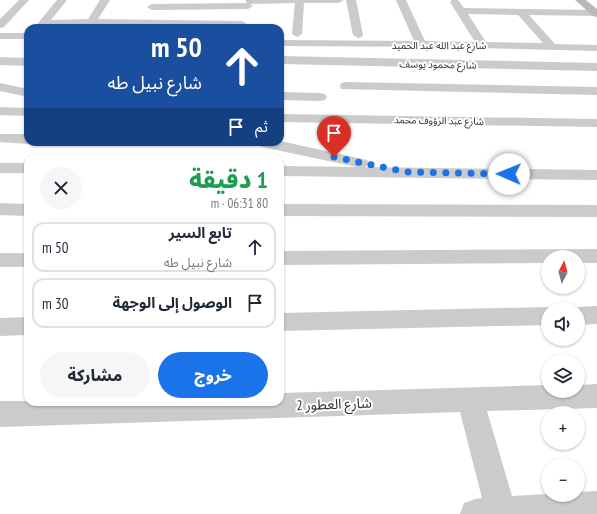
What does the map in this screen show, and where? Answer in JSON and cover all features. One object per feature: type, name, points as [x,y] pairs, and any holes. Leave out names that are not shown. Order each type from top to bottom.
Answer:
[{"type":"street","points":[[0,25],[24,0]]},
{"type":"street","points":[[43,24],[62,0]]},
{"type":"street","points":[[91,22],[105,0]]},
{"type":"street","points":[[297,34],[300,0]]},
{"type":"street","points":[[144,22],[153,3],[339,0]]},
{"type":"street","points":[[351,0],[358,35]]},
{"type":"street","points":[[401,0],[420,44]]},
{"type":"street","points":[[454,0],[483,46]]},
{"type":"street","points":[[580,0],[595,6]]},
{"type":"street","points":[[242,24],[249,2]]},
{"type":"street","points":[[461,11],[595,6]]},
{"type":"street","points":[[522,9],[552,47]]},
{"type":"street","points":[[58,24],[91,22],[192,24]]},
{"type":"street","points":[[0,36],[24,36]]},
{"type":"street","name":"شارع عبد الله عبد الحميد","points":[[284,43],[378,45],[420,44],[597,48]]},
{"type":"street","name":"شارع محمود يوسف","points":[[284,60],[597,67]]},
{"type":"street","points":[[0,61],[24,62]]},
{"type":"street","points":[[346,86],[597,91]]},
{"type":"street","points":[[5,88],[24,90]]},
{"type":"street","points":[[5,88],[24,92]]},
{"type":"street","points":[[284,96],[320,97]]},
{"type":"street","points":[[0,111],[24,112]]},
{"type":"street","name":"شارع عبد الرؤوف محمد","points":[[284,118],[597,123]]},
{"type":"street","points":[[0,138],[24,139]]},
{"type":"street","points":[[281,146],[406,172]]},
{"type":"street","points":[[524,174],[597,161]]},
{"type":"street","points":[[0,168],[24,168]]},
{"type":"street","points":[[284,171],[597,175]]},
{"type":"street","points":[[0,209],[24,210]]},
{"type":"street","points":[[284,210],[597,211]]},
{"type":"street","points":[[284,258],[597,256]]},
{"type":"street","points":[[0,260],[24,260]]},
{"type":"street","points":[[585,316],[597,315]]},
{"type":"street","points":[[284,322],[541,316]]},
{"type":"street","points":[[0,327],[24,326]]},
{"type":"street","name":"شارع العطور 2","points":[[284,403],[597,396]]},
{"type":"street","points":[[470,399],[488,513],[597,506]]},
{"type":"street","name":"شارع العطور 2","points":[[0,414],[168,406]]},
{"type":"route","points":[[334,157],[406,172],[509,174]]}]
